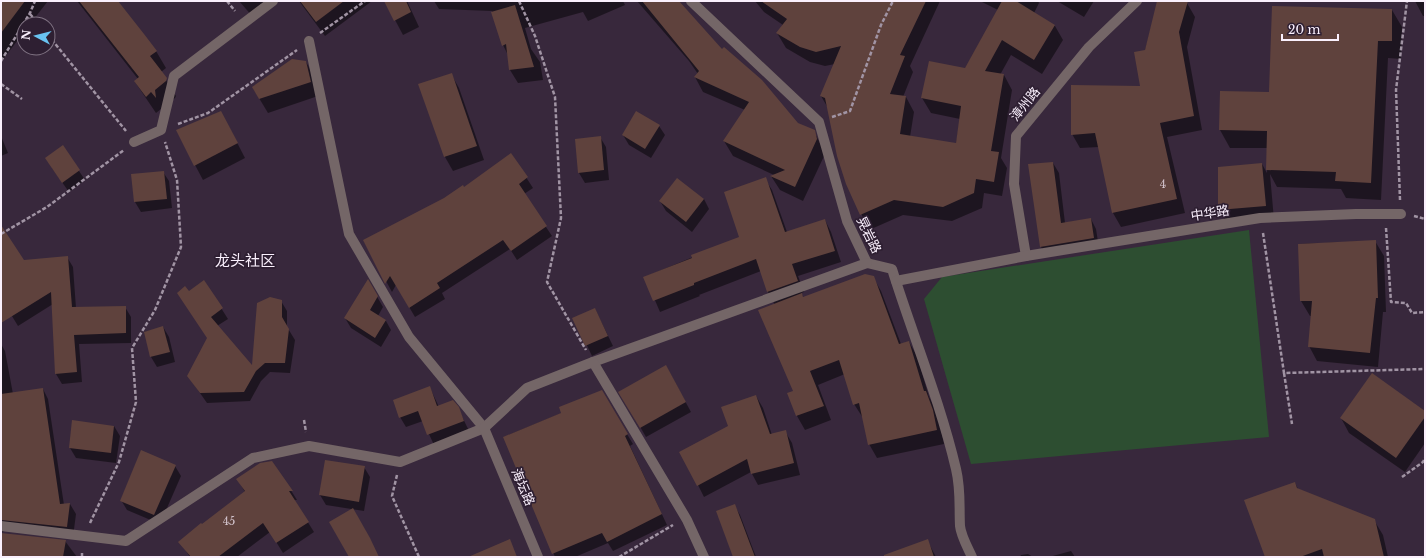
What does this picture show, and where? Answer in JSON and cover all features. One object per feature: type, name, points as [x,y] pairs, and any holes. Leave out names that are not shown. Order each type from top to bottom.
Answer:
[{"type":"street","points":[[134,142],[161,130],[174,76],[273,1]]},
{"type":"street","points":[[691,1],[819,122]]},
{"type":"street","name":"漳州路","points":[[1026,256],[1014,184],[1016,136],[1089,46],[1137,1]]},
{"type":"street","name":"海坛路","points":[[309,42],[349,234],[409,337],[484,428],[538,557]]},
{"type":"street","name":"晃岩路","points":[[819,122],[847,221],[867,264],[892,269],[909,324],[930,379],[956,468],[961,492],[960,527],[972,557]]},
{"type":"street","name":"中华路","points":[[896,281],[1026,256],[1260,218],[1385,213],[1401,214]]},
{"type":"street","points":[[1,526],[126,541],[253,458],[309,446],[400,462],[484,428],[527,388],[593,362],[867,264]]},
{"type":"street","points":[[593,362],[687,520],[704,557]]},
{"type":"path","points":[[1,61],[30,13],[35,1]]},
{"type":"path","points":[[84,536],[119,462],[136,402],[132,348],[155,310],[181,247],[177,180],[161,130],[208,113],[365,1]]},
{"type":"path","points":[[519,1],[535,36],[556,97],[561,218],[547,282],[593,362]]},
{"type":"path","points":[[819,122],[850,111],[881,25],[893,1]]},
{"type":"path","points":[[1406,1],[1396,90],[1401,214],[1425,219]]},
{"type":"path","points":[[1,234],[47,207],[134,142],[56,45]]},
{"type":"path","points":[[1,84],[22,99]]},
{"type":"path","points":[[1385,213],[1391,302],[1406,303],[1412,313],[1425,312]]},
{"type":"path","points":[[1260,218],[1292,424]]},
{"type":"path","points":[[1284,373],[1425,369]]},
{"type":"path","points":[[1402,477],[1423,462],[1425,458]]},
{"type":"path","points":[[400,462],[392,496],[419,557]]},
{"type":"path","points":[[619,557],[680,521]]},
{"type":"green space","points":[[1249,230],[1269,437],[971,464],[924,299],[942,277]]},
{"type":"building","points":[[1,1],[25,1],[1,33]]},
{"type":"building","points":[[79,1],[118,1],[157,51],[150,56],[167,78],[166,81],[155,90],[156,98],[151,92],[146,97],[134,81],[139,77]]},
{"type":"building","points":[[300,1],[344,1],[316,22]]},
{"type":"building","points":[[384,1],[406,1],[411,12],[394,21]]},
{"type":"building","points":[[642,1],[679,1],[722,49],[724,47],[762,80],[798,123],[815,130],[817,139],[795,187],[770,176],[785,170],[723,141],[749,102],[694,77],[699,71]]},
{"type":"building","points":[[761,1],[926,1],[900,55],[905,56],[890,94],[906,96],[900,134],[956,143],[961,106],[921,98],[929,61],[965,68],[1002,1],[1016,1],[1055,25],[1034,60],[1002,40],[985,71],[1004,74],[991,151],[999,152],[994,182],[976,179],[974,193],[943,207],[894,200],[860,215],[846,184],[837,156],[825,98],[820,96],[841,46],[816,52],[800,47],[776,33],[787,19]]},
{"type":"building","points":[[1157,1],[1188,1],[1179,32],[1194,116],[1160,123],[1177,199],[1112,213],[1095,133],[1071,135],[1071,85],[1140,86],[1134,52],[1145,50]]},
{"type":"building","points":[[515,5],[534,67],[509,70],[506,44],[502,46],[491,12]]},
{"type":"building","points":[[1272,6],[1392,9],[1392,41],[1378,41],[1371,183],[1335,181],[1336,172],[1266,170],[1267,131],[1219,130],[1220,91],[1269,92]]},
{"type":"building","points":[[292,59],[306,61],[311,82],[259,99],[252,87]]},
{"type":"building","points":[[452,73],[477,146],[444,157],[418,84]]},
{"type":"building","points":[[221,111],[238,143],[194,166],[176,130]]},
{"type":"building","points":[[636,111],[660,125],[645,149],[622,135]]},
{"type":"building","points":[[601,136],[604,170],[578,173],[575,139]]},
{"type":"building","points":[[63,145],[80,170],[62,183],[45,158]]},
{"type":"building","points":[[511,153],[528,177],[519,184],[547,226],[511,251],[503,240],[437,283],[440,288],[409,308],[390,276],[385,284],[363,240],[444,198],[463,185],[464,187]]},
{"type":"building","points":[[1053,162],[1061,223],[1091,218],[1094,238],[1040,247],[1028,164]]},
{"type":"building","points":[[1262,163],[1266,206],[1218,210],[1218,167]]},
{"type":"building","points":[[164,171],[167,199],[134,202],[131,174]]},
{"type":"building","points":[[766,177],[785,232],[825,219],[835,251],[792,264],[798,281],[767,292],[756,259],[653,301],[643,277],[692,258],[691,255],[739,237],[724,192]]},
{"type":"building","points":[[677,178],[704,199],[686,222],[659,201]]},
{"type":"building","points":[[1,225],[24,260],[68,256],[72,307],[126,306],[126,333],[74,335],[77,372],[55,374],[51,292],[1,323]]},
{"type":"building","points":[[1376,240],[1378,298],[1376,298],[1370,353],[1308,347],[1312,301],[1300,301],[1298,244]]},
{"type":"building","points":[[865,274],[874,276],[899,344],[909,341],[924,391],[926,391],[933,410],[937,430],[868,445],[859,403],[853,405],[839,360],[810,371],[824,406],[796,416],[787,393],[793,391],[758,310],[802,293],[803,297]]},
{"type":"building","points":[[368,279],[378,296],[370,310],[386,320],[375,338],[344,318]]},
{"type":"building","points":[[204,280],[223,308],[211,317],[252,365],[257,303],[270,297],[282,300],[282,317],[289,329],[285,363],[265,363],[256,371],[244,392],[200,393],[187,376],[207,338],[177,293],[185,286],[189,291]]},
{"type":"building","points":[[595,308],[608,336],[585,346],[572,318]]},
{"type":"building","points":[[163,326],[170,352],[150,357],[144,332]]},
{"type":"building","points":[[666,365],[686,402],[640,428],[618,392]]},
{"type":"building","points":[[1372,373],[1425,411],[1425,417],[1396,458],[1340,418]]},
{"type":"building","points":[[430,386],[437,406],[453,400],[459,407],[464,421],[427,435],[418,411],[399,418],[393,400]]},
{"type":"building","points":[[43,388],[60,504],[70,503],[67,527],[1,520],[1,394]]},
{"type":"building","points":[[602,390],[628,434],[625,436],[662,514],[607,542],[602,533],[552,554],[503,437],[561,413],[559,407]]},
{"type":"building","points":[[756,395],[770,434],[786,430],[794,463],[751,474],[747,459],[697,486],[679,452],[728,426],[721,407]]},
{"type":"building","points":[[72,420],[114,426],[111,453],[69,448]]},
{"type":"building","points":[[141,450],[176,465],[154,515],[120,501]]},
{"type":"building","points":[[325,460],[365,466],[359,502],[319,495]]},
{"type":"building","points":[[272,461],[293,491],[289,491],[309,522],[276,543],[263,523],[218,557],[191,557],[178,542],[245,491],[236,479],[260,463]]},
{"type":"building","points":[[1295,482],[1297,488],[1375,519],[1384,557],[1324,557],[1322,549],[1300,557],[1265,557],[1244,500]]},
{"type":"building","points":[[735,504],[755,557],[733,557],[716,511]]},
{"type":"building","points":[[353,508],[379,557],[349,557],[329,522]]},
{"type":"building","points":[[1,533],[66,540],[63,557],[1,557]]},
{"type":"building","points":[[510,539],[517,557],[468,557]]},
{"type":"building","points":[[928,539],[934,557],[884,557],[884,555]]},
{"type":"district","name":"龙头社区","points":[[245,260]]}]
